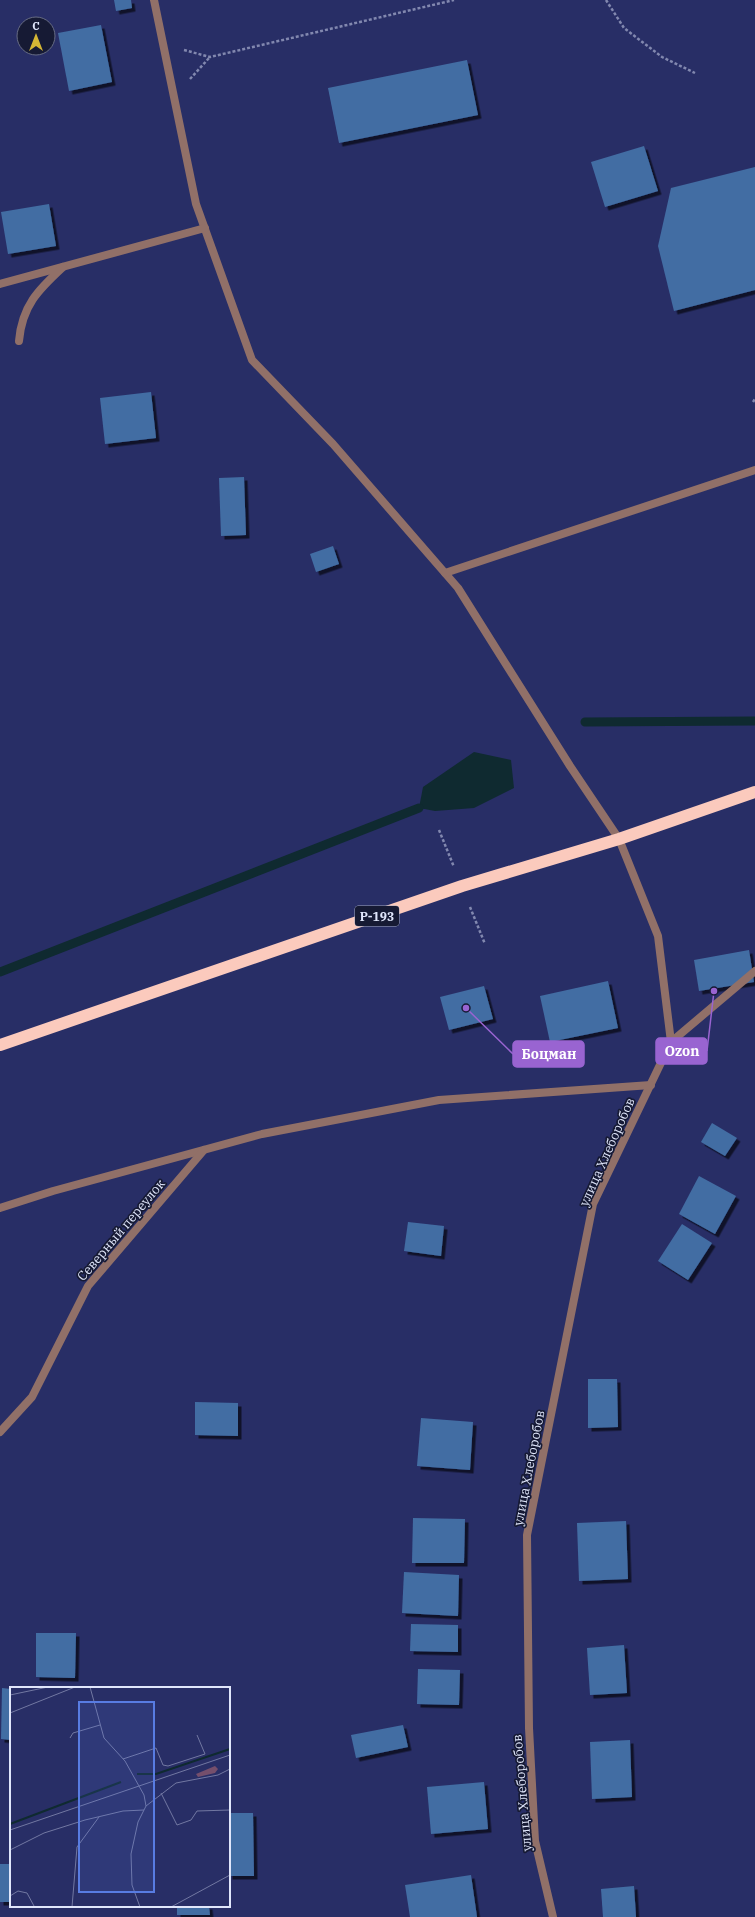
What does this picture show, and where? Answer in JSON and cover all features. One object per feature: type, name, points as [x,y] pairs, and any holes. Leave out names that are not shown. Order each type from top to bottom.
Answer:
[{"type":"highway","name":"Р-193","points":[[0,1045],[462,886],[619,839],[755,792]]},
{"type":"street","points":[[154,0],[196,204],[252,360],[333,444],[458,588],[570,766],[619,839],[658,936],[671,1042]]},
{"type":"street","points":[[0,284],[205,228]]},
{"type":"street","points":[[19,341],[21,324],[38,290],[63,267]]},
{"type":"street","points":[[445,573],[755,470]]},
{"type":"street","name":"улица Хлеборобов","points":[[553,1917],[535,1841],[528,1728],[527,1535],[593,1204],[671,1042],[755,971]]},
{"type":"street","points":[[0,1208],[53,1191],[262,1134],[438,1100],[650,1085]]},
{"type":"street","name":"Северный переулок","points":[[0,1432],[32,1397],[88,1286],[204,1150]]},
{"type":"path","points":[[164,45],[210,57],[454,0]]},
{"type":"path","points":[[606,0],[624,28],[662,57],[695,73]]},
{"type":"shaded area","points":[[474,752],[511,760],[514,788],[474,808],[435,811],[419,808],[423,787]]},
{"type":"building","points":[[114,0],[131,0],[132,8],[116,11]]},
{"type":"building","points":[[101,25],[112,82],[69,91],[58,33]]},
{"type":"building","points":[[467,60],[478,115],[339,143],[328,88]]},
{"type":"building","points":[[644,146],[658,191],[605,207],[591,162]]},
{"type":"building","points":[[755,167],[755,290],[674,311],[658,246],[671,188]]},
{"type":"building","points":[[49,204],[56,246],[8,254],[1,212]]},
{"type":"building","points":[[151,392],[156,438],[105,444],[100,398]]},
{"type":"building","points":[[244,477],[246,535],[221,536],[219,478]]},
{"type":"building","points":[[333,546],[339,564],[316,572],[310,554]]},
{"type":"building","points":[[749,950],[754,982],[699,991],[694,960]]},
{"type":"building","points":[[608,981],[618,1028],[550,1042],[540,996]]},
{"type":"building","points":[[484,986],[493,1019],[449,1030],[440,997]]},
{"type":"building","points":[[712,1123],[737,1138],[725,1156],[701,1142]]},
{"type":"building","points":[[699,1176],[736,1196],[715,1234],[679,1214]]},
{"type":"building","points":[[408,1222],[444,1226],[441,1256],[404,1251]]},
{"type":"building","points":[[682,1224],[712,1243],[688,1280],[658,1261]]},
{"type":"building","points":[[588,1379],[617,1379],[618,1427],[588,1428]]},
{"type":"building","points":[[195,1402],[238,1403],[238,1436],[195,1435]]},
{"type":"building","points":[[421,1418],[473,1422],[470,1470],[417,1466]]},
{"type":"building","points":[[413,1518],[465,1519],[464,1563],[412,1563]]},
{"type":"building","points":[[626,1521],[628,1579],[579,1581],[577,1523]]},
{"type":"building","points":[[404,1572],[459,1575],[458,1616],[402,1613]]},
{"type":"building","points":[[411,1624],[458,1625],[458,1652],[410,1651]]},
{"type":"building","points":[[36,1633],[76,1633],[75,1678],[36,1677]]},
{"type":"building","points":[[624,1645],[627,1693],[590,1695],[587,1648]]},
{"type":"building","points":[[418,1669],[460,1670],[459,1705],[417,1704]]},
{"type":"building","points":[[2,1688],[10,1689],[10,1740],[1,1739]]},
{"type":"building","points":[[403,1725],[408,1747],[356,1758],[351,1735]]},
{"type":"building","points":[[630,1740],[632,1797],[592,1799],[590,1742]]},
{"type":"building","points":[[484,1782],[488,1829],[431,1834],[427,1787]]},
{"type":"building","points":[[230,1813],[253,1813],[254,1876],[230,1876]]},
{"type":"building","points":[[0,1864],[10,1864],[10,1902],[0,1902]]},
{"type":"building","points":[[471,1875],[477,1917],[410,1917],[405,1885]]},
{"type":"building","points":[[634,1886],[636,1917],[603,1917],[601,1889]]},
{"type":"building","points":[[177,1907],[209,1907],[210,1915],[177,1915]]},
{"type":"waterway","points":[[585,722],[755,721]]},
{"type":"waterway","points":[[0,972],[419,808]]},
{"type":"place","name":"Ozon","points":[[714,991]]},
{"type":"place","name":"Боцман","points":[[466,1008]]}]
